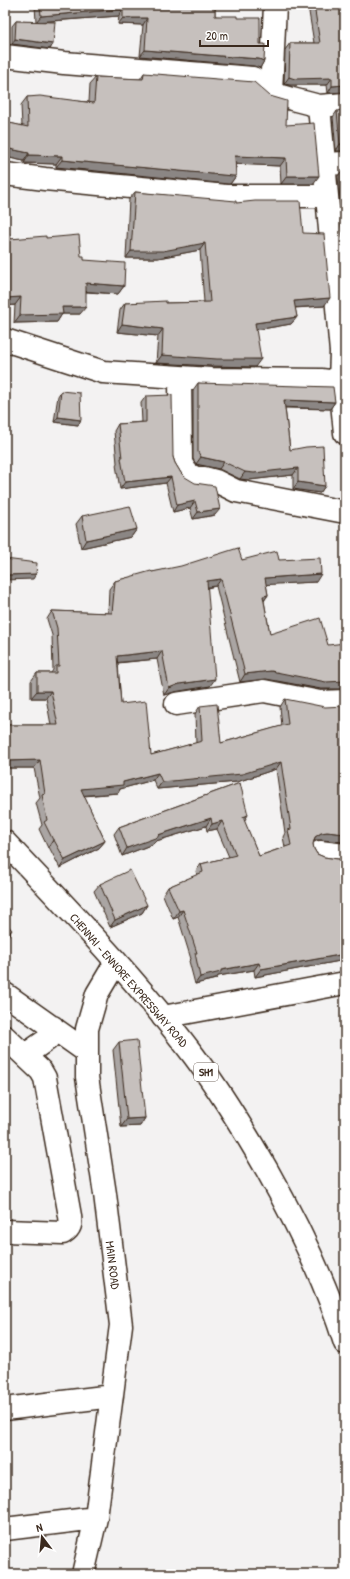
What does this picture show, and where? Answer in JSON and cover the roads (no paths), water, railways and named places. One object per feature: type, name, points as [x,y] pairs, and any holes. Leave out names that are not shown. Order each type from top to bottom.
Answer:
[{"type":"street","points":[[272,93],[275,5]]},
{"type":"street","points":[[5,56],[64,63],[253,78],[272,93],[319,106],[345,104]]},
{"type":"street","points":[[319,106],[334,164],[327,196],[343,352],[345,433]]},
{"type":"street","points":[[5,174],[227,196],[327,196]]},
{"type":"street","points":[[5,340],[103,372],[180,378],[321,380],[343,382]]},
{"type":"street","points":[[180,378],[181,463],[187,473],[196,478],[206,478],[216,481],[236,491],[345,512]]},
{"type":"street","points":[[176,704],[264,691],[320,702],[345,701]]},
{"type":"street","name":"CHENNAI - ENNORE EXPRESSWAY ROAD","points":[[5,842],[116,962],[163,1017],[220,1091],[248,1136],[303,1239],[323,1282],[345,1343]]},
{"type":"street","points":[[320,852],[345,855]]},
{"type":"street","name":"MAIN ROAD","points":[[83,1574],[96,1518],[121,1325],[87,1077],[87,1029],[97,994],[116,962]]},
{"type":"street","points":[[163,1017],[345,983]]},
{"type":"street","points":[[5,994],[87,1052]]},
{"type":"street","points":[[25,1055],[48,1040],[53,1027]]},
{"type":"street","points":[[5,1037],[41,1071],[48,1087],[71,1225],[68,1230],[63,1233],[5,1231]]},
{"type":"street","points":[[5,1409],[112,1396]]},
{"type":"street","points":[[5,1530],[96,1518]]}]
